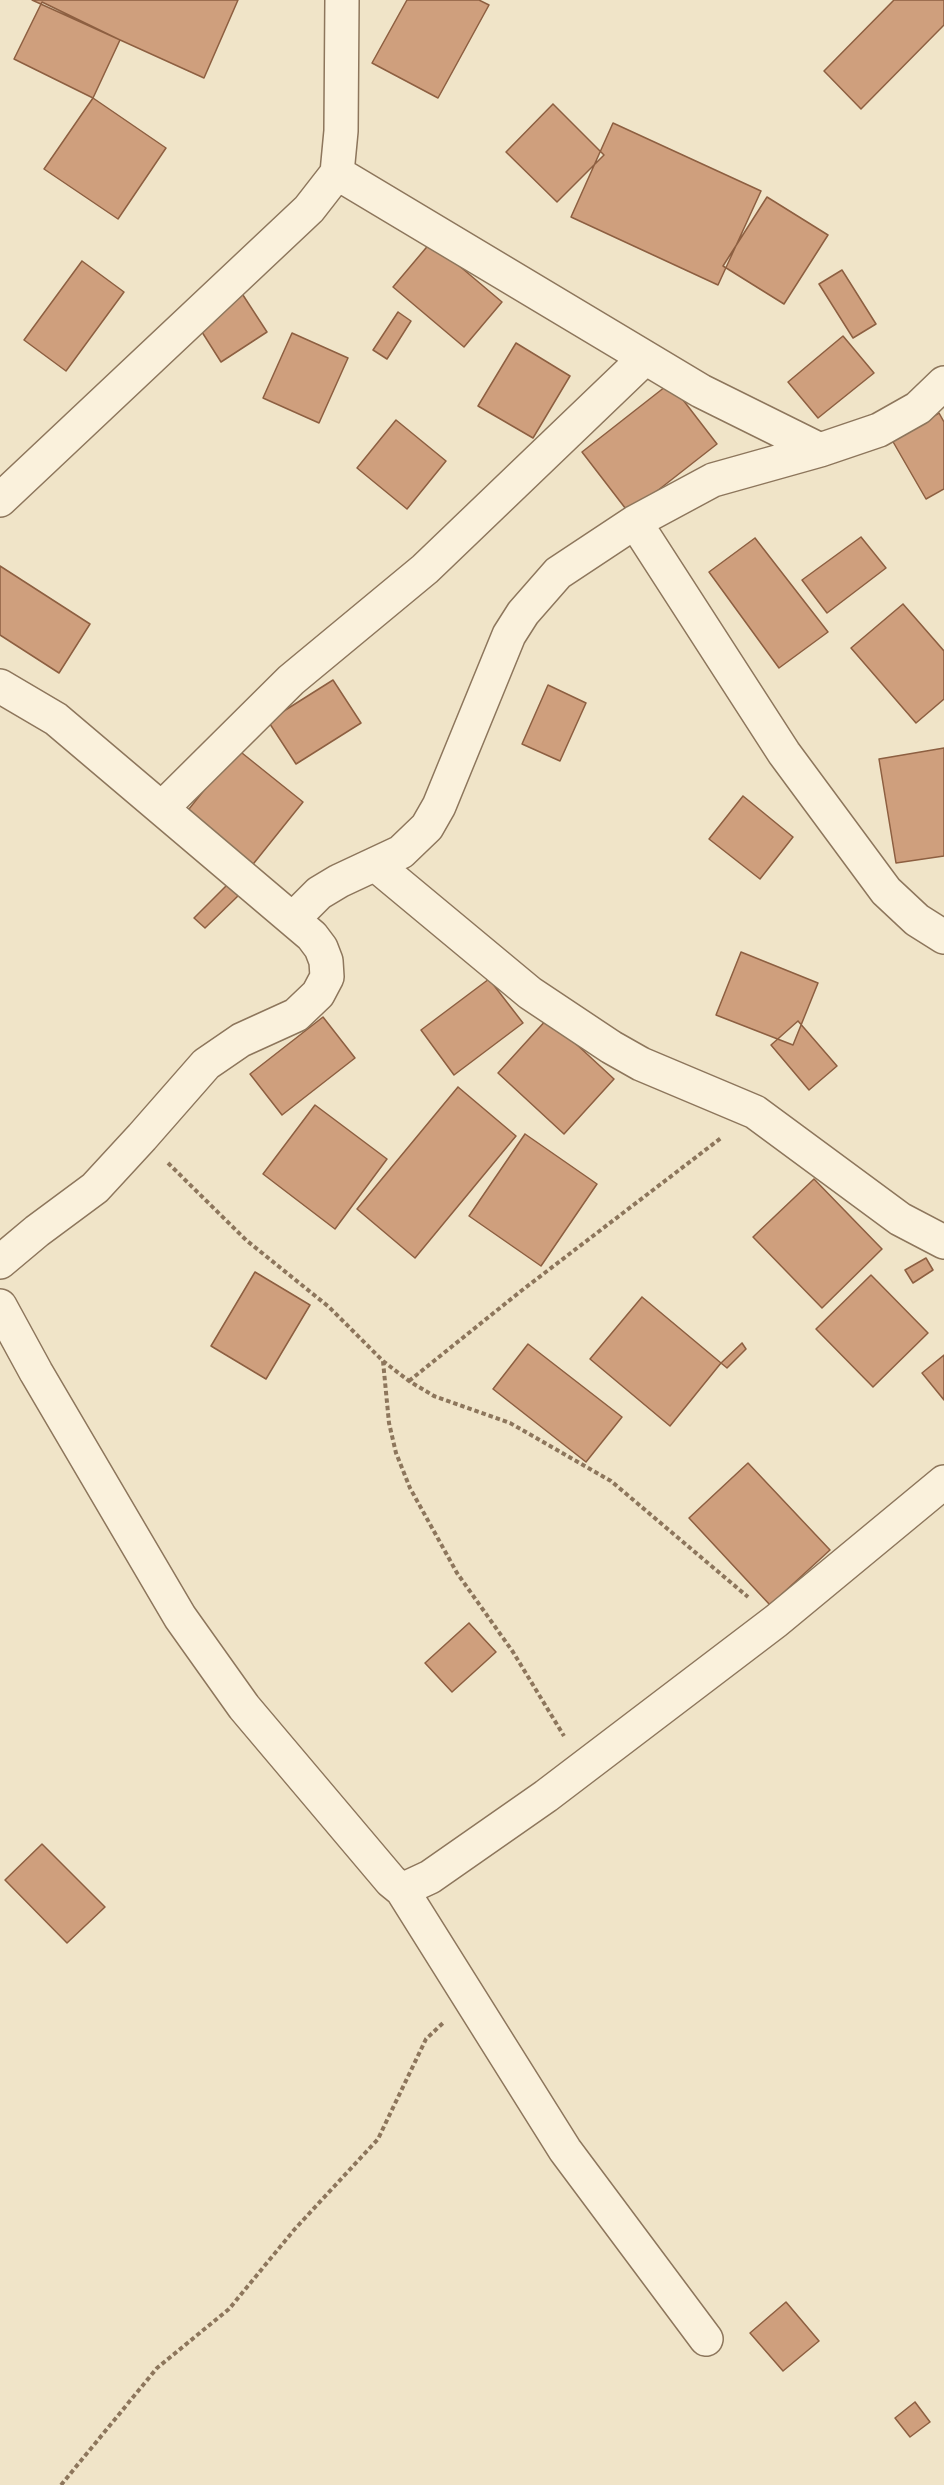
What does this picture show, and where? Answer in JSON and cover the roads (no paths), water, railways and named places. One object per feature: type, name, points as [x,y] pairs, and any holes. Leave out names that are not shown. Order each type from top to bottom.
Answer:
[{"type":"street","points":[[0,500],[309,210],[337,173],[341,131],[342,0]]},
{"type":"street","points":[[337,173],[701,391],[820,450]]},
{"type":"street","points":[[162,808],[291,680],[425,569],[645,358]]},
{"type":"street","points":[[293,919],[319,893],[401,852],[427,827],[439,807],[510,635],[524,613],[558,573],[635,522],[713,480],[820,450],[879,430],[918,408],[944,383]]},
{"type":"street","points":[[635,522],[784,753],[879,881],[917,920],[944,937]]},
{"type":"street","points":[[0,686],[56,719],[293,919],[312,936],[321,948],[326,961],[327,977],[318,994],[296,1015],[241,1040],[206,1064],[95,1188],[0,1262]]},
{"type":"street","points":[[376,865],[530,993],[611,1047],[641,1065],[755,1112],[900,1219],[944,1242]]},
{"type":"street","points":[[0,1306],[36,1372],[180,1617],[244,1707],[391,1881],[402,1890],[565,2150],[706,2338]]},
{"type":"street","points":[[402,1890],[430,1877],[583,1768],[776,1621],[944,1482]]}]
